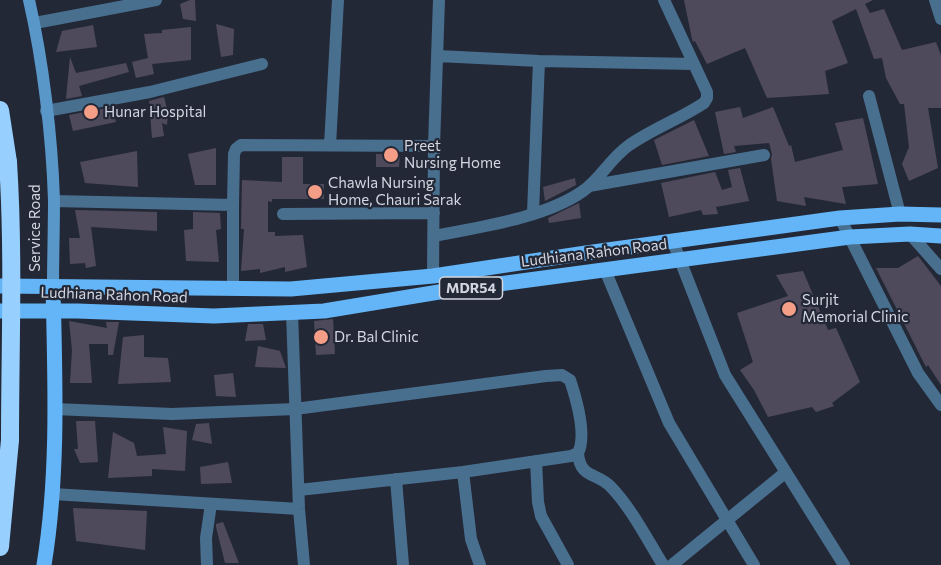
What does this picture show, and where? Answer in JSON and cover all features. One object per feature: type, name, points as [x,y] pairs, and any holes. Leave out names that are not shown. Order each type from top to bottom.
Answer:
[{"type":"highway","points":[[0,110],[8,162],[13,287],[10,440],[0,547]]},
{"type":"main road","name":"Ludhiana Rahon Road","points":[[0,286],[291,289],[434,276],[840,218],[941,214]]},
{"type":"main road","name":"Ludhiana Rahon Road","points":[[0,311],[53,310],[214,316],[324,311],[439,292],[850,237],[910,234],[941,236]]},
{"type":"main road","name":"Service Road","points":[[44,565],[52,494],[55,409],[53,286]]},
{"type":"street","name":"Service Road","points":[[29,0],[46,111],[54,201],[53,286]]},
{"type":"street","points":[[34,23],[156,0]]},
{"type":"street","points":[[330,145],[338,0]]},
{"type":"street","points":[[434,276],[434,146],[439,0]]},
{"type":"street","points":[[434,236],[486,226],[533,213],[580,193],[590,186],[611,160],[627,147],[704,103],[707,92],[664,0]]},
{"type":"street","points":[[438,56],[538,61],[694,64]]},
{"type":"street","points":[[533,213],[538,61]]},
{"type":"street","points":[[46,111],[150,92],[262,64]]},
{"type":"street","points":[[869,96],[900,214]]},
{"type":"street","points":[[233,288],[234,154],[236,148],[241,145],[434,146]]},
{"type":"street","points":[[590,186],[764,155]]},
{"type":"street","points":[[54,201],[233,206]]},
{"type":"street","points":[[283,214],[434,213]]},
{"type":"street","points":[[840,218],[918,374],[941,405]]},
{"type":"street","points":[[910,234],[941,269]]},
{"type":"street","points":[[673,242],[725,375],[844,565]]},
{"type":"street","points":[[605,270],[669,423],[754,565]]},
{"type":"street","points":[[292,312],[299,509],[304,565]]},
{"type":"street","points":[[55,409],[171,414],[295,409],[562,375],[570,380],[574,395],[582,445],[578,453],[579,464],[583,471],[609,485],[621,498],[663,565]]},
{"type":"street","points":[[300,490],[463,472],[578,453]]},
{"type":"street","points":[[536,461],[541,516],[568,565]]},
{"type":"street","points":[[463,472],[471,539],[480,565]]},
{"type":"street","points":[[672,565],[786,472]]},
{"type":"street","points":[[396,479],[403,565]]},
{"type":"street","points":[[52,494],[299,509]]},
{"type":"street","points":[[207,565],[206,538],[211,504]]},
{"type":"building","points":[[195,0],[196,21],[183,19],[180,4]]},
{"type":"building","points":[[684,0],[873,0],[865,4],[870,13],[884,9],[902,50],[936,42],[941,55],[941,108],[928,108],[938,168],[909,181],[902,164],[909,147],[904,104],[900,104],[886,78],[882,58],[874,59],[856,9],[832,21],[848,63],[825,71],[829,94],[767,98],[745,48],[707,64],[695,41],[693,42]]},
{"type":"building","points":[[216,24],[234,29],[233,55],[221,57]]},
{"type":"building","points":[[93,25],[97,47],[56,52],[62,31]]},
{"type":"building","points":[[191,27],[191,60],[152,64],[154,74],[136,78],[132,62],[148,58],[144,34]]},
{"type":"building","points":[[70,57],[76,73],[126,63],[129,72],[79,86],[82,96],[66,99]]},
{"type":"building","points":[[164,97],[168,113],[167,125],[162,123],[164,136],[152,138],[149,101]]},
{"type":"building","points":[[112,107],[116,122],[73,131],[69,115]]},
{"type":"building","points":[[740,107],[743,118],[773,107],[789,146],[791,145],[795,162],[843,150],[835,123],[863,118],[878,184],[842,187],[846,204],[804,197],[806,206],[777,201],[769,143],[734,146],[736,152],[724,154],[715,112]]},
{"type":"building","points":[[694,120],[709,156],[662,165],[654,140]]},
{"type":"building","points":[[216,148],[216,185],[195,185],[188,154]]},
{"type":"building","points":[[137,151],[138,187],[85,183],[80,162]]},
{"type":"building","points":[[376,154],[400,154],[399,167],[376,167]]},
{"type":"building","points":[[282,157],[303,157],[303,184],[324,184],[324,199],[272,199],[272,202],[268,201],[268,232],[275,232],[275,236],[303,235],[307,267],[285,272],[285,267],[260,273],[260,269],[241,271],[244,229],[241,229],[242,180],[282,182]]},
{"type":"building","points":[[740,168],[749,201],[716,207],[718,214],[703,215],[701,210],[669,217],[661,183],[715,172],[722,190],[732,187],[728,170]]},
{"type":"building","points":[[575,178],[576,185],[545,201],[543,187]]},
{"type":"building","points":[[579,203],[581,218],[549,223],[548,218]]},
{"type":"building","points":[[75,210],[157,212],[157,231],[91,227],[96,266],[86,268],[85,263],[70,264],[69,238],[80,238]]},
{"type":"building","points":[[193,212],[220,213],[221,229],[216,230],[219,262],[186,261],[184,230],[193,229]]},
{"type":"building","points":[[918,256],[941,286],[941,385],[928,365],[926,367],[876,268],[898,268]]},
{"type":"building","points":[[803,271],[828,330],[836,328],[860,382],[832,403],[834,406],[816,412],[812,407],[768,417],[740,370],[753,362],[737,313],[788,296],[776,275]]},
{"type":"building","points":[[333,319],[335,354],[316,355],[314,321]]},
{"type":"building","points":[[69,321],[107,328],[106,322],[119,322],[113,355],[108,355],[108,344],[89,344],[92,383],[70,383],[72,350]]},
{"type":"building","points":[[248,324],[263,324],[266,340],[245,341]]},
{"type":"building","points":[[144,335],[144,357],[168,358],[171,382],[118,384],[123,337]]},
{"type":"building","points":[[258,346],[280,351],[286,368],[255,367]]},
{"type":"building","points":[[233,373],[236,397],[216,396],[214,375]]},
{"type":"building","points":[[76,421],[95,421],[98,462],[80,463],[74,449],[78,449]]},
{"type":"building","points":[[209,423],[212,444],[192,440],[196,424]]},
{"type":"building","points":[[163,427],[187,431],[185,471],[152,469],[152,476],[108,478],[113,432],[134,443],[137,456],[166,454]]},
{"type":"building","points":[[228,462],[232,483],[201,484],[200,467]]},
{"type":"building","points":[[73,508],[147,511],[145,550],[76,541]]},
{"type":"building","points":[[223,522],[239,563],[225,563],[216,527],[216,524]]},
{"type":"place","name":"Hunar Hospital","points":[[91,112]]},
{"type":"place","name":"Preet Nursing Home","points":[[391,155]]},
{"type":"place","name":"Chawla Nursing Home, Chauri Sarak","points":[[315,192]]},
{"type":"place","name":"Surjit Memorial Clinic","points":[[789,309]]},
{"type":"place","name":"Dr. Bal Clinic","points":[[321,337]]}]
